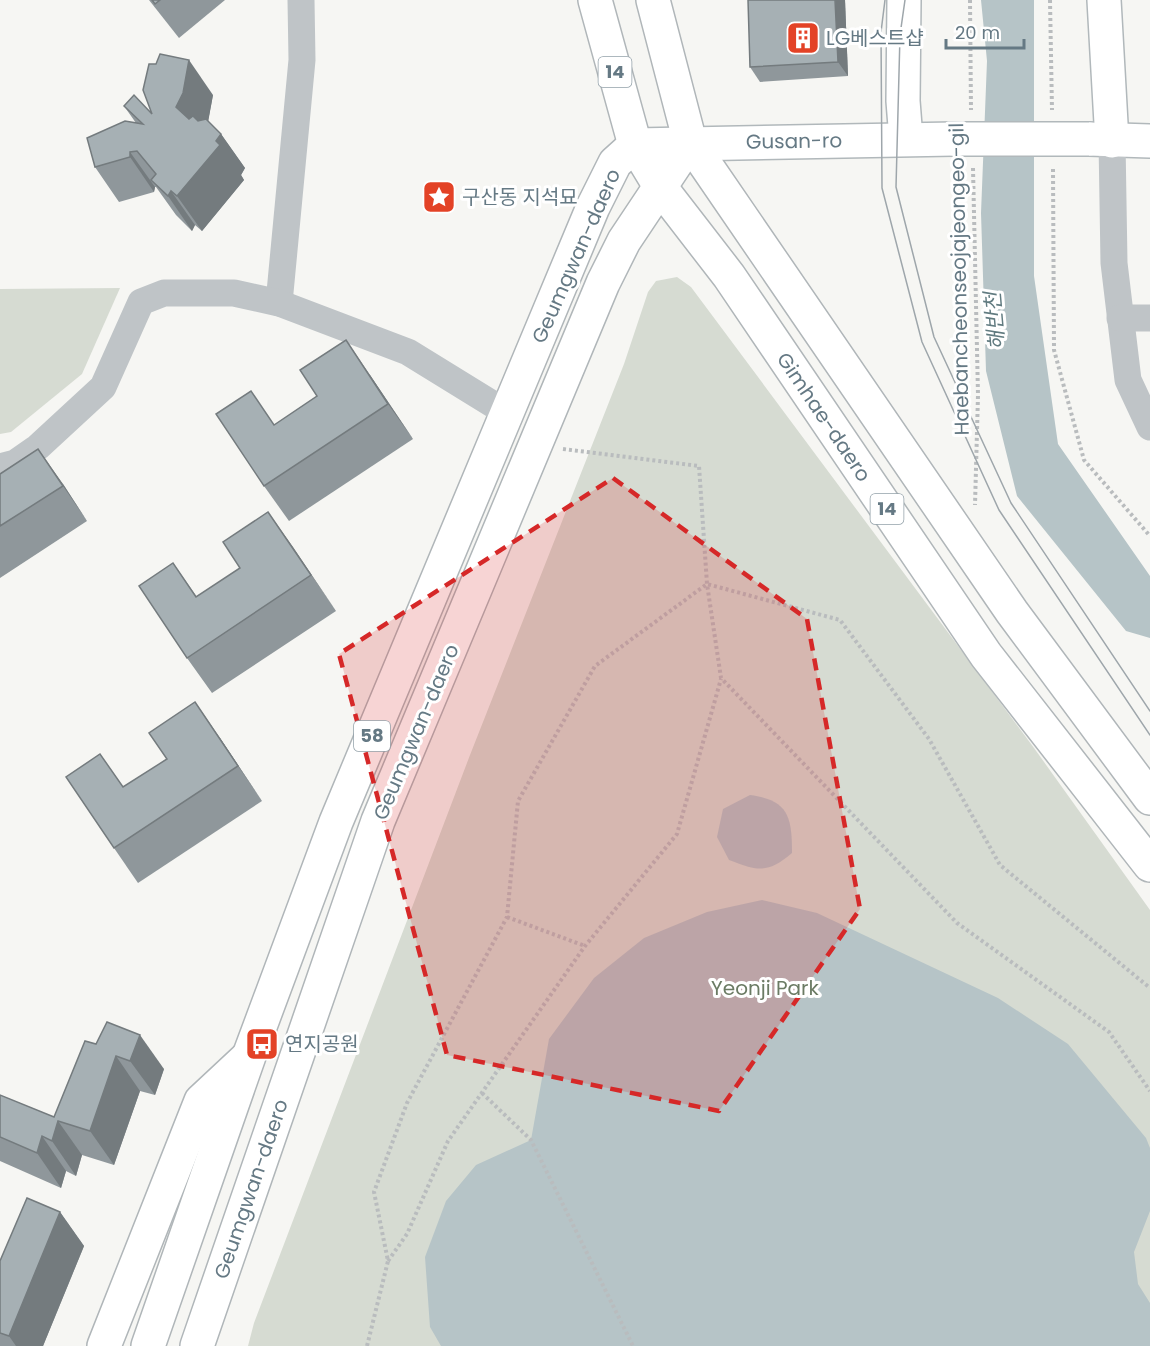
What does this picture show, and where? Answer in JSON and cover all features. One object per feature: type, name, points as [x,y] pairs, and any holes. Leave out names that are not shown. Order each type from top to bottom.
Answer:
[{"type":"main road","name":"Gimhae-daero","points":[[595,0],[635,145],[661,188],[729,276],[986,655],[1150,865]]},
{"type":"main road","points":[[653,0],[690,142],[1012,612],[1150,798]]},
{"type":"main road","points":[[904,0],[903,101],[906,139]]},
{"type":"main road","points":[[1104,0],[1100,140],[1150,141]]},
{"type":"main road","name":"Gusan-ro","points":[[635,145],[906,139],[1100,140]]},
{"type":"main road","name":"Geumgwan-daero","points":[[196,1346],[378,821],[603,284],[624,241],[690,142]]},
{"type":"main road","name":"Geumgwan-daero","points":[[148,1346],[249,1056],[336,822],[593,207],[615,163],[635,145]]},
{"type":"main road","points":[[104,1346],[201,1101],[249,1056]]},
{"type":"street","points":[[279,303],[302,60],[301,0]]},
{"type":"street","points":[[1100,140],[1128,380],[1150,427]]},
{"type":"street","points":[[0,467],[15,464],[38,447],[103,387],[141,302],[164,293],[234,292],[279,303],[408,352],[507,413]]},
{"type":"street","points":[[1120,318],[1150,318]]},
{"type":"path","name":"Haebancheonseojajeongeo-gil","points":[[970,0],[966,140],[978,395],[975,511]]},
{"type":"path","points":[[1050,0],[1052,116]]},
{"type":"path","points":[[1053,162],[1054,350],[1083,460],[1150,536]]},
{"type":"path","points":[[367,1346],[388,1261],[407,1234],[448,1141],[585,946],[677,834],[721,678],[707,584],[699,466],[535,445]]},
{"type":"path","points":[[388,1261],[374,1192],[407,1102],[507,917],[518,801],[595,666],[707,584]]},
{"type":"path","points":[[707,584],[840,620],[929,739],[1000,865],[1150,988]]},
{"type":"path","points":[[721,678],[957,923],[1110,1032],[1150,1091]]},
{"type":"path","points":[[507,917],[585,946]]},
{"type":"path","points":[[482,1093],[531,1140],[633,1346]]},
{"type":"highlighted area","points":[[613,478],[807,619],[860,909],[719,1111],[447,1055],[339,654]]},
{"type":"green space","name":"Yeonji Park","points":[[677,277],[691,287],[1034,748],[1150,910],[1150,1346],[248,1346],[254,1323],[470,755],[624,364],[648,292],[656,281]]},
{"type":"green space","points":[[120,288],[82,374],[11,432],[0,434],[0,289]]},
{"type":"water","name":"해반천","points":[[981,0],[1034,0],[1034,276],[1058,444],[1150,576],[1150,638],[1126,631],[1017,496],[986,371],[981,213],[987,61]]},
{"type":"water","points":[[750,795],[773,801],[780,806],[789,820],[792,853],[769,867],[755,868],[729,860],[717,837],[723,809]]},
{"type":"water","points":[[762,900],[817,913],[998,998],[1068,1044],[1146,1138],[1150,1148],[1150,1211],[1134,1252],[1138,1284],[1150,1303],[1150,1346],[441,1346],[430,1327],[425,1257],[446,1201],[476,1165],[531,1140],[549,1039],[594,978],[644,938],[707,912]]},
{"type":"building","name":"LG베스트샵","points":[[748,0],[835,0],[838,62],[750,67]]},
{"type":"building","points":[[160,54],[189,60],[183,93],[176,107],[189,119],[193,116],[198,121],[206,119],[221,134],[216,141],[220,145],[177,196],[171,191],[168,196],[151,180],[156,174],[137,151],[130,152],[130,157],[95,167],[87,138],[125,121],[143,124],[124,106],[134,95],[152,114],[143,90],[149,64],[156,64]]},
{"type":"building","points":[[346,340],[388,404],[264,486],[216,414],[251,391],[274,425],[317,396],[300,370]]},
{"type":"building","points":[[38,449],[63,486],[0,526],[0,474]]},
{"type":"building","points":[[268,512],[311,575],[187,658],[139,586],[173,563],[196,597],[240,568],[223,542]]},
{"type":"building","points":[[195,702],[238,766],[114,848],[66,777],[100,754],[123,787],[167,759],[149,733]]},
{"type":"building","points":[[107,1022],[140,1035],[130,1061],[116,1056],[90,1131],[58,1121],[52,1141],[42,1136],[37,1153],[0,1137],[0,1095],[54,1117],[85,1041],[96,1044]]},
{"type":"building","points":[[27,1198],[60,1212],[9,1336],[0,1333],[0,1261]]},
{"type":"tram line","points":[[885,0],[881,32],[882,188],[922,342],[999,510],[1150,735]]},
{"type":"tram line","points":[[905,0],[900,35],[896,187],[934,337],[1011,503],[1150,711]]},
{"type":"place","name":"LG베스트샵","points":[[803,38]]},
{"type":"place","name":"구산동 지석묘","points":[[439,197]]},
{"type":"place","name":"연지공원","points":[[262,1044]]}]
